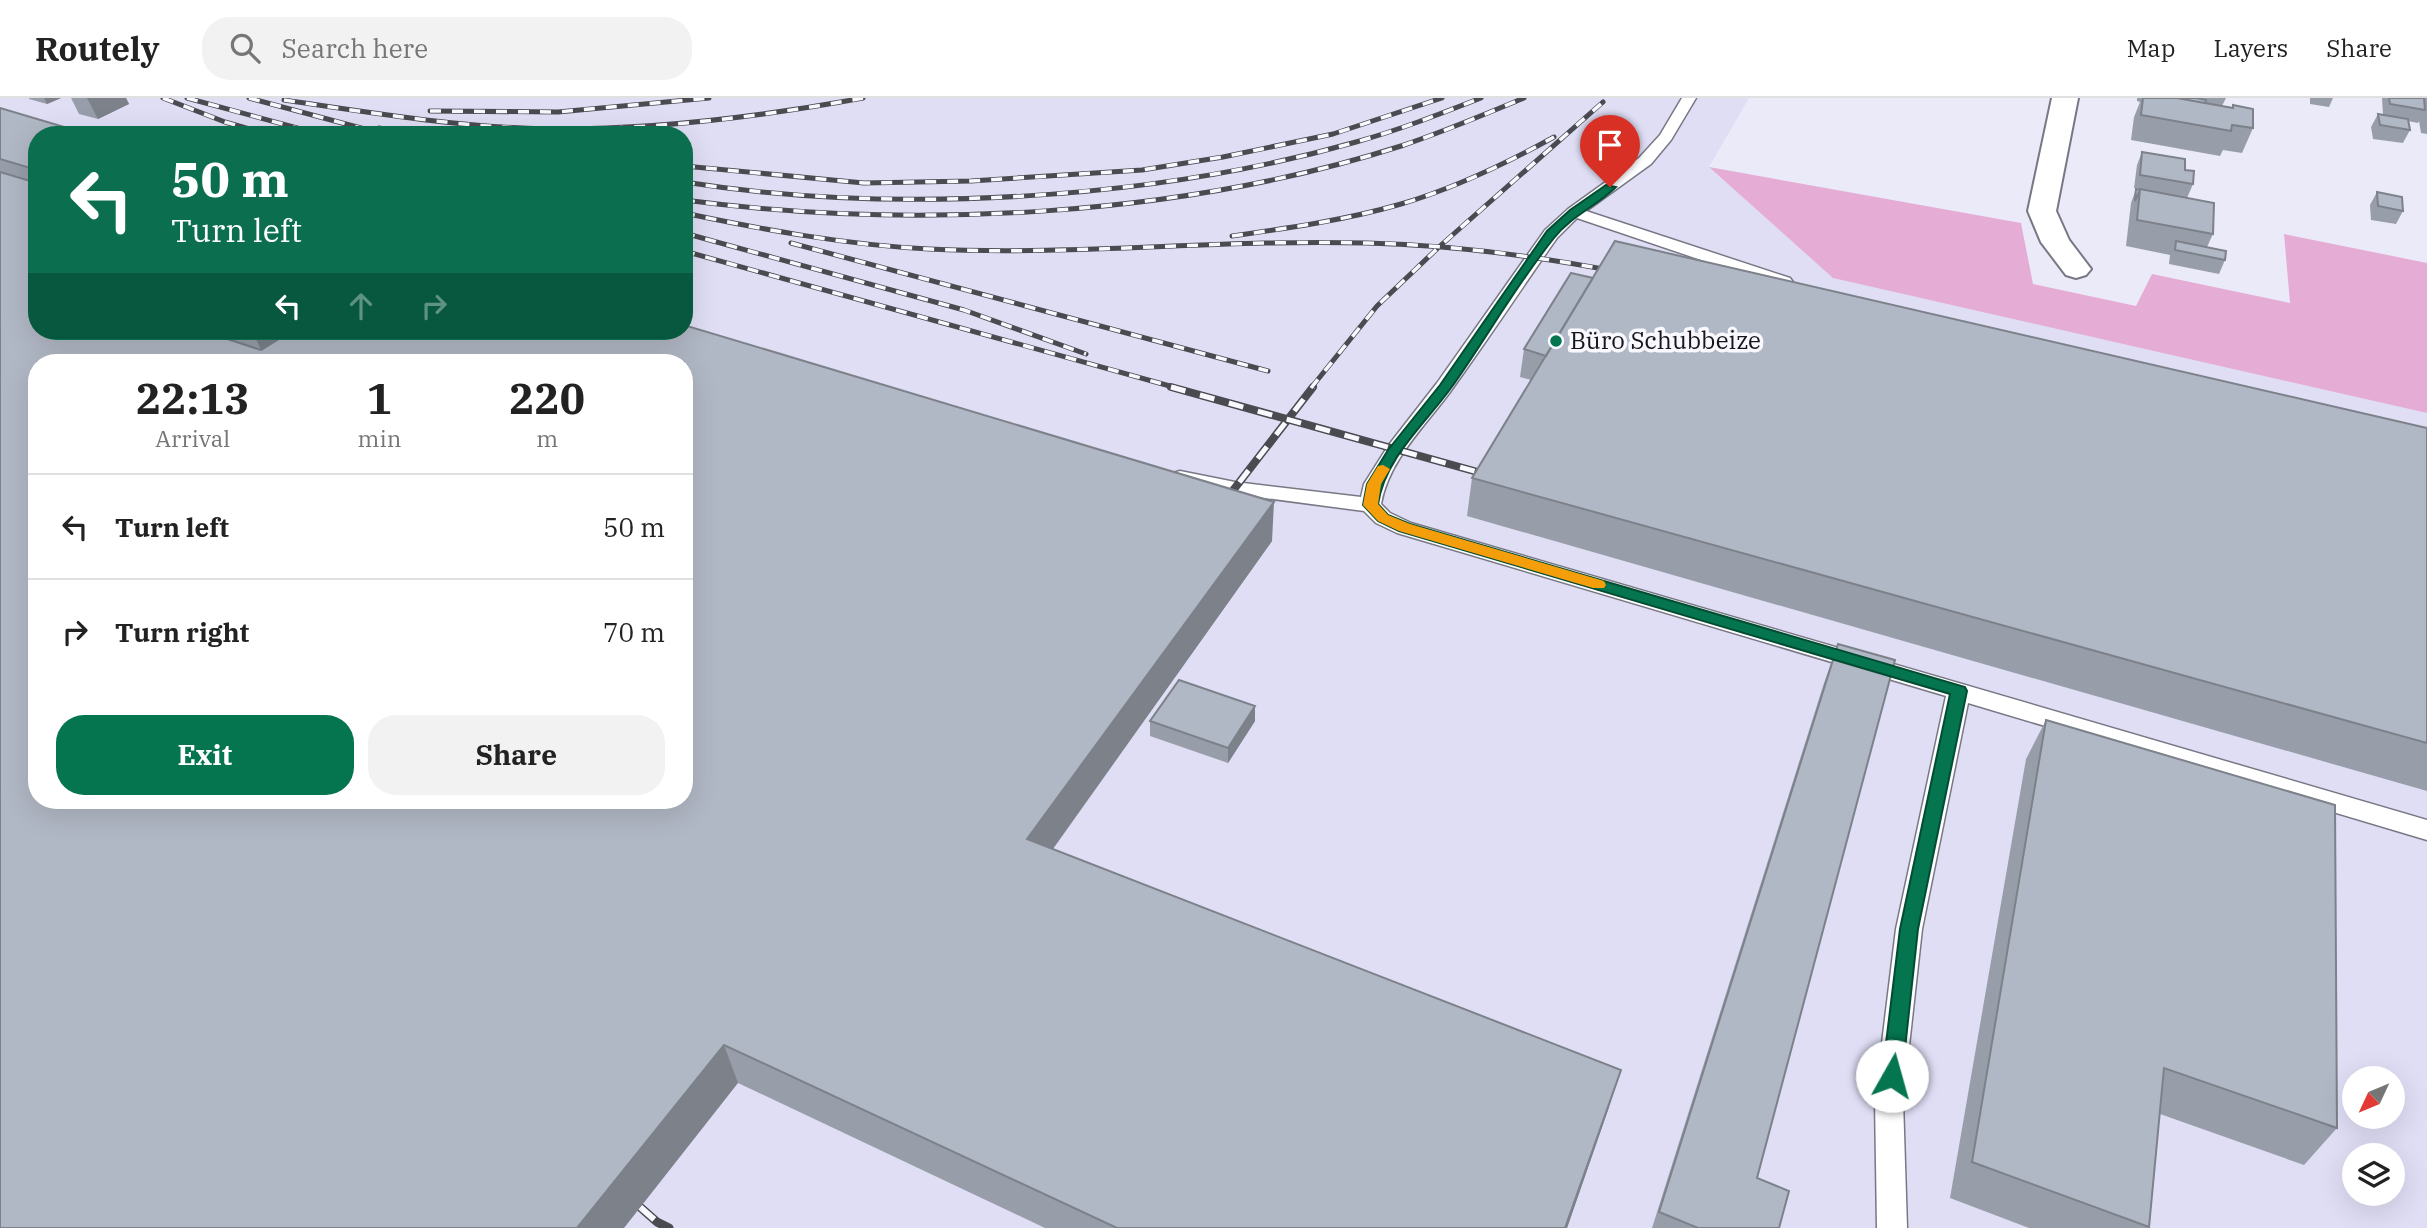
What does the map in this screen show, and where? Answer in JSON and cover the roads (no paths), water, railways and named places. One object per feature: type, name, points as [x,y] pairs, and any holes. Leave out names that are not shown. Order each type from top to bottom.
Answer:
[{"type":"street","points":[[2065,98],[2042,211],[2054,242],[2076,269]]},
{"type":"lane","points":[[1370,505],[1374,484],[1395,450],[1444,387],[1551,234],[1574,212],[1645,161],[1666,137],[1689,98]]},
{"type":"lane","points":[[1574,212],[1802,287]]},
{"type":"lane","points":[[1155,472],[1235,488],[1370,505],[1383,518],[1405,527],[2427,830]]},
{"type":"lane","points":[[1892,1228],[1889,1100],[1909,929],[1959,691]]},
{"type":"railway","points":[[163,98],[239,126]]},
{"type":"railway","points":[[187,98],[290,126]]},
{"type":"railway","points":[[249,98],[353,126]]},
{"type":"railway","points":[[430,111],[558,112],[709,98]]},
{"type":"railway","points":[[639,126],[706,121],[863,98]]},
{"type":"railway","points":[[693,167],[864,183],[971,181],[1142,170],[1223,157],[1333,134],[1442,98]]},
{"type":"railway","points":[[693,183],[849,198],[1022,196],[1109,189],[1277,162],[1372,137],[1481,98]]},
{"type":"railway","points":[[693,201],[862,214],[953,215],[1046,211],[1137,202],[1228,189],[1316,170],[1417,141],[1524,98]]},
{"type":"railway","points":[[284,100],[492,126]]},
{"type":"railway","points":[[1439,247],[1603,102]]},
{"type":"railway","points":[[1232,236],[1296,227],[1401,204],[1479,175],[1554,137]]},
{"type":"railway","points":[[693,215],[806,236],[929,249],[984,251],[1312,242],[1439,247]]},
{"type":"railway","points":[[693,235],[964,310],[1086,354]]},
{"type":"railway","points":[[791,243],[1268,371]]},
{"type":"railway","points":[[1311,388],[1377,306],[1439,247]]},
{"type":"railway","points":[[1439,247],[1494,252],[1619,272]]},
{"type":"railway","points":[[693,254],[1177,388]]},
{"type":"railway","points":[[1171,387],[1288,419]]},
{"type":"railway","points":[[1288,419],[1313,387]]},
{"type":"railway","points":[[1221,506],[1288,419]]},
{"type":"railway","points":[[1288,419],[1492,476]]},
{"type":"railway","points":[[640,1207],[657,1222],[669,1228]]},
{"type":"place","name":"Büro Schubbeize","points":[[1556,341]]}]
